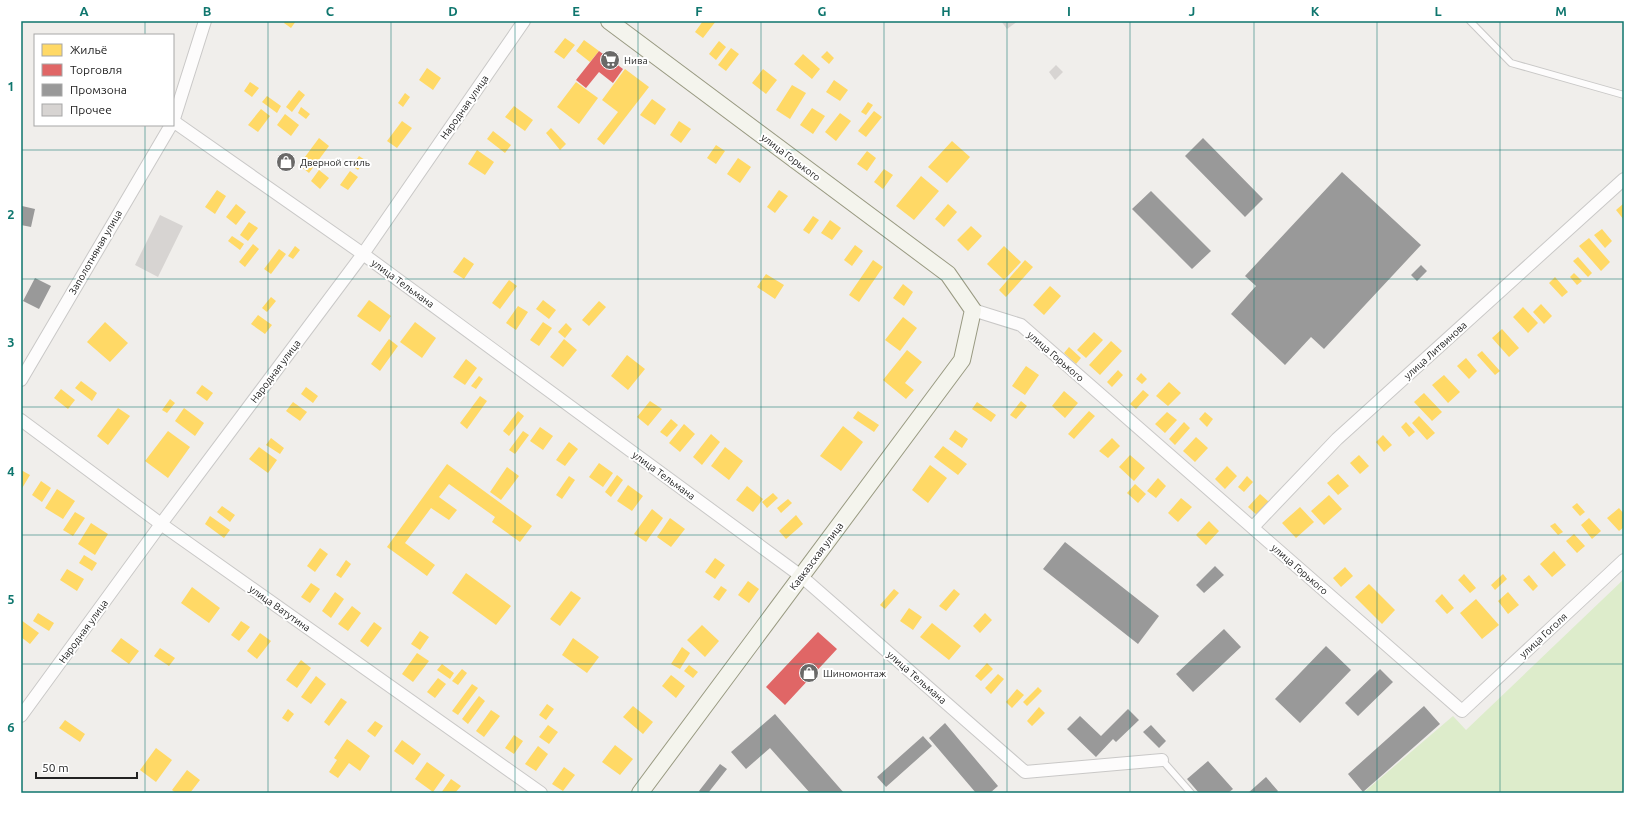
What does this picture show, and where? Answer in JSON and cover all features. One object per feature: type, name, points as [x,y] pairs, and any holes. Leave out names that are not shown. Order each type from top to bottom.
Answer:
[{"type":"main road","name":"улица Горького","points":[[609,21],[948,274],[973,310]]},
{"type":"main road","name":"Кавказская улица","points":[[640,793],[962,360],[973,310]]},
{"type":"street","points":[[174,119],[205,21]]},
{"type":"street","name":"Народная улица","points":[[21,716],[161,524],[363,254],[524,21]]},
{"type":"street","name":"улица Тельмана","points":[[174,123],[363,254],[801,576],[1025,772],[1162,760]]},
{"type":"street","name":"Заполотняная улица","points":[[21,380],[169,126]]},
{"type":"street","name":"улица Литвинова","points":[[1253,528],[1337,439],[1624,178]]},
{"type":"street","name":"улица Горького","points":[[973,310],[1021,325],[1462,711]]},
{"type":"street","name":"улица Ватутина","points":[[21,420],[161,524],[541,793]]},
{"type":"street","name":"улица Гоголя","points":[[1462,711],[1624,560]]},
{"type":"lane","points":[[1470,21],[1511,63],[1624,95]]},
{"type":"lane","points":[[1162,760],[1191,793]]},
{"type":"green space","points":[[1624,579],[1624,793],[1363,793],[1453,716],[1466,730]]},
{"type":"building: Жильё","points":[[285,21],[296,21],[291,28],[284,23]]},
{"type":"building: Жильё","points":[[703,21],[716,21],[703,38],[695,32]]},
{"type":"building: Жильё","points":[[565,38],[575,45],[564,59],[554,52]]},
{"type":"building: Жильё","points":[[584,40],[599,51],[590,62],[576,51]]},
{"type":"building: Жильё","points":[[719,41],[726,47],[716,60],[709,54]]},
{"type":"building: Жильё","points":[[731,48],[739,54],[726,71],[718,65]]},
{"type":"building: Жильё","points":[[827,51],[834,58],[829,64],[821,57]]},
{"type":"building: Жильё","points":[[803,54],[820,69],[812,79],[794,64]]},
{"type":"building: Жильё","points":[[427,68],[441,78],[433,90],[419,80]]},
{"type":"building: Жильё","points":[[625,69],[649,87],[604,145],[597,139],[618,112],[602,100]]},
{"type":"building: Жильё","points":[[763,69],[777,80],[766,94],[752,83]]},
{"type":"building: Жильё","points":[[834,80],[848,90],[840,101],[826,92]]},
{"type":"building: Жильё","points":[[250,82],[259,88],[252,97],[244,91]]},
{"type":"building: Жильё","points":[[576,82],[598,98],[579,124],[557,107]]},
{"type":"building: Жильё","points":[[792,85],[806,93],[790,119],[776,110]]},
{"type":"building: Жильё","points":[[299,90],[305,95],[292,112],[286,107]]},
{"type":"building: Жильё","points":[[405,93],[410,97],[403,107],[398,103]]},
{"type":"building: Жильё","points":[[267,96],[281,106],[277,113],[262,102]]},
{"type":"building: Жильё","points":[[652,99],[666,109],[655,125],[640,115]]},
{"type":"building: Жильё","points":[[868,102],[873,105],[866,115],[861,112]]},
{"type":"building: Жильё","points":[[514,106],[533,120],[525,131],[505,117]]},
{"type":"building: Жильё","points":[[301,107],[310,114],[306,119],[298,113]]},
{"type":"building: Жильё","points":[[812,108],[825,116],[813,134],[800,125]]},
{"type":"building: Жильё","points":[[261,109],[270,116],[258,132],[248,125]]},
{"type":"building: Жильё","points":[[874,111],[882,117],[866,137],[858,131]]},
{"type":"building: Жильё","points":[[840,113],[851,121],[836,141],[825,132]]},
{"type":"building: Жильё","points":[[285,114],[299,125],[291,136],[277,125]]},
{"type":"building: Жильё","points":[[402,121],[412,128],[397,148],[387,141]]},
{"type":"building: Жильё","points":[[679,121],[691,129],[681,143],[670,135]]},
{"type":"building: Жильё","points":[[551,128],[566,144],[560,150],[546,133]]},
{"type":"building: Жильё","points":[[493,131],[511,145],[505,153],[487,139]]},
{"type":"building: Жильё","points":[[319,138],[329,146],[309,173],[299,165]]},
{"type":"building: Жильё","points":[[952,141],[970,157],[947,183],[928,167]]},
{"type":"building: Жильё","points":[[716,145],[725,151],[716,164],[707,158]]},
{"type":"building: Жильё","points":[[477,150],[494,162],[485,175],[468,164]]},
{"type":"building: Жильё","points":[[867,151],[876,158],[867,171],[857,164]]},
{"type":"building: Жильё","points":[[359,156],[365,160],[358,170],[352,166]]},
{"type":"building: Жильё","points":[[738,158],[751,167],[740,183],[727,174]]},
{"type":"building: Жильё","points":[[884,169],[893,175],[883,189],[874,182]]},
{"type":"building: Жильё","points":[[319,170],[329,178],[320,189],[311,181]]},
{"type":"building: Жильё","points":[[350,171],[358,177],[348,190],[340,185]]},
{"type":"building: Жильё","points":[[921,176],[939,191],[914,220],[896,206]]},
{"type":"building: Жильё","points":[[217,190],[226,196],[215,214],[205,207]]},
{"type":"building: Жильё","points":[[779,190],[788,196],[775,213],[767,207]]},
{"type":"building: Жильё","points":[[236,204],[246,212],[236,225],[226,217]]},
{"type":"building: Жильё","points":[[948,204],[957,212],[944,227],[935,219]]},
{"type":"building: Жильё","points":[[1623,204],[1624,205],[1624,220],[1616,210]]},
{"type":"building: Жильё","points":[[813,216],[819,220],[809,234],[803,230]]},
{"type":"building: Жильё","points":[[830,220],[841,228],[832,240],[821,233]]},
{"type":"building: Жильё","points":[[249,222],[258,228],[248,241],[240,235]]},
{"type":"building: Жильё","points":[[971,226],[982,236],[968,251],[957,240]]},
{"type":"building: Жильё","points":[[1602,229],[1612,241],[1605,248],[1594,235]]},
{"type":"building: Жильё","points":[[232,236],[244,244],[240,250],[228,241]]},
{"type":"building: Жильё","points":[[1589,238],[1610,262],[1601,271],[1579,246]]},
{"type":"building: Жильё","points":[[253,244],[259,249],[245,267],[239,262]]},
{"type":"building: Жильё","points":[[855,245],[863,251],[852,266],[844,260]]},
{"type":"building: Жильё","points":[[295,246],[300,250],[293,259],[288,256]]},
{"type":"building: Жильё","points":[[1004,246],[1021,262],[1004,280],[987,264]]},
{"type":"building: Жильё","points":[[279,249],[286,254],[271,274],[264,269]]},
{"type":"building: Жильё","points":[[464,257],[474,264],[464,279],[453,272]]},
{"type":"building: Жильё","points":[[1578,257],[1592,273],[1588,277],[1573,261]]},
{"type":"building: Жильё","points":[[873,260],[883,267],[859,302],[849,295]]},
{"type":"building: Жильё","points":[[1025,260],[1033,267],[1006,297],[999,290]]},
{"type":"building: Жильё","points":[[1574,273],[1582,281],[1577,285],[1570,277]]},
{"type":"building: Жильё","points":[[766,274],[784,285],[775,299],[757,287]]},
{"type":"building: Жильё","points":[[1555,277],[1568,292],[1562,297],[1549,283]]},
{"type":"building: Жильё","points":[[509,280],[517,286],[500,309],[492,303]]},
{"type":"building: Жильё","points":[[903,284],[913,292],[904,306],[893,298]]},
{"type":"building: Жильё","points":[[1050,286],[1061,296],[1044,315],[1033,305]]},
{"type":"building: Жильё","points":[[271,297],[276,301],[267,312],[262,308]]},
{"type":"building: Жильё","points":[[369,300],[391,316],[380,332],[357,316]]},
{"type":"building: Жильё","points":[[543,300],[556,310],[549,319],[536,309]]},
{"type":"building: Жильё","points":[[599,301],[606,307],[589,326],[582,320]]},
{"type":"building: Жильё","points":[[1541,304],[1552,316],[1544,324],[1533,312]]},
{"type":"building: Жильё","points":[[518,306],[528,312],[516,330],[506,323]]},
{"type":"building: Жильё","points":[[1523,307],[1538,323],[1528,333],[1513,317]]},
{"type":"building: Жильё","points":[[258,315],[272,325],[265,334],[251,324]]},
{"type":"building: Жильё","points":[[903,317],[917,328],[900,351],[885,340]]},
{"type":"building: Жильё","points":[[105,322],[128,343],[110,362],[87,342]]},
{"type":"building: Жильё","points":[[415,322],[436,338],[422,358],[400,342]]},
{"type":"building: Жильё","points":[[543,322],[552,328],[539,346],[530,340]]},
{"type":"building: Жильё","points":[[566,323],[572,329],[565,338],[558,332]]},
{"type":"building: Жильё","points":[[1502,329],[1519,348],[1509,357],[1492,338]]},
{"type":"building: Жильё","points":[[1094,332],[1103,340],[1086,358],[1077,350]]},
{"type":"building: Жильё","points":[[389,339],[398,346],[380,371],[371,364]]},
{"type":"building: Жильё","points":[[564,339],[577,350],[563,367],[550,357]]},
{"type":"building: Жильё","points":[[1111,341],[1122,351],[1100,375],[1089,365]]},
{"type":"building: Жильё","points":[[1069,347],[1081,358],[1076,364],[1064,353]]},
{"type":"building: Жильё","points":[[907,350],[922,362],[905,383],[914,390],[906,399],[883,380]]},
{"type":"building: Жильё","points":[[1482,351],[1500,371],[1495,375],[1477,355]]},
{"type":"building: Жильё","points":[[627,355],[645,369],[628,390],[611,376]]},
{"type":"building: Жильё","points":[[1466,358],[1477,371],[1469,379],[1457,366]]},
{"type":"building: Жильё","points":[[466,359],[477,368],[465,385],[453,377]]},
{"type":"building: Жильё","points":[[1026,366],[1039,375],[1025,395],[1012,386]]},
{"type":"building: Жильё","points":[[1118,370],[1123,375],[1112,387],[1107,382]]},
{"type":"building: Жильё","points":[[1141,373],[1147,379],[1142,384],[1136,379]]},
{"type":"building: Жильё","points":[[1444,375],[1460,392],[1448,403],[1432,385]]},
{"type":"building: Жильё","points":[[479,376],[483,379],[476,389],[471,386]]},
{"type":"building: Жильё","points":[[81,381],[97,393],[92,401],[75,388]]},
{"type":"building: Жильё","points":[[1169,382],[1181,393],[1168,406],[1156,396]]},
{"type":"building: Жильё","points":[[202,385],[213,393],[207,401],[196,393]]},
{"type":"building: Жильё","points":[[306,387],[318,396],[313,403],[301,394]]},
{"type":"building: Жильё","points":[[61,389],[75,400],[68,409],[54,398]]},
{"type":"building: Жильё","points":[[1143,390],[1149,395],[1136,409],[1130,404]]},
{"type":"building: Жильё","points":[[1064,391],[1078,403],[1065,418],[1052,406]]},
{"type":"building: Жильё","points":[[1424,393],[1442,412],[1432,421],[1414,402]]},
{"type":"building: Жильё","points":[[480,396],[487,401],[467,429],[460,423]]},
{"type":"building: Жильё","points":[[170,399],[175,403],[167,413],[162,410]]},
{"type":"building: Жильё","points":[[650,401],[662,409],[648,426],[637,417]]},
{"type":"building: Жильё","points":[[1021,401],[1027,406],[1016,419],[1010,415]]},
{"type":"building: Жильё","points":[[293,402],[307,412],[300,421],[286,411]]},
{"type":"building: Жильё","points":[[977,402],[996,415],[991,422],[972,409]]},
{"type":"building: Жильё","points":[[118,408],[130,416],[108,445],[97,436]]},
{"type":"building: Жильё","points":[[184,408],[204,423],[195,436],[175,421]]},
{"type":"building: Жильё","points":[[518,411],[524,416],[509,436],[503,431]]},
{"type":"building: Жильё","points":[[858,411],[879,425],[874,432],[853,418]]},
{"type":"building: Жильё","points":[[1089,411],[1095,416],[1074,439],[1068,434]]},
{"type":"building: Жильё","points":[[1167,412],[1177,420],[1165,433],[1155,424]]},
{"type":"building: Жильё","points":[[1205,412],[1213,419],[1207,427],[1199,419]]},
{"type":"building: Жильё","points":[[1419,416],[1435,433],[1427,440],[1412,423]]},
{"type":"building: Жильё","points":[[671,419],[678,425],[667,437],[660,432]]},
{"type":"building: Жильё","points":[[1184,422],[1190,428],[1175,445],[1169,439]]},
{"type":"building: Жильё","points":[[1406,422],[1415,432],[1409,437],[1401,427]]},
{"type":"building: Жильё","points":[[684,424],[695,434],[680,452],[669,443]]},
{"type":"building: Жильё","points":[[843,426],[863,442],[841,471],[820,456]]},
{"type":"building: Жильё","points":[[540,427],[553,436],[543,450],[530,441]]},
{"type":"building: Жильё","points":[[955,430],[968,439],[962,448],[949,439]]},
{"type":"building: Жильё","points":[[168,431],[190,447],[168,478],[145,461]]},
{"type":"building: Жильё","points":[[523,431],[529,435],[515,454],[509,450]]},
{"type":"building: Жильё","points":[[711,434],[720,442],[702,465],[693,457]]},
{"type":"building: Жильё","points":[[1383,435],[1392,445],[1384,452],[1376,442]]},
{"type":"building: Жильё","points":[[1196,437],[1208,448],[1195,462],[1183,451]]},
{"type":"building: Жильё","points":[[271,438],[284,448],[280,454],[266,445]]},
{"type":"building: Жильё","points":[[1112,438],[1120,446],[1108,458],[1099,451]]},
{"type":"building: Жильё","points":[[569,442],[578,449],[565,466],[556,460]]},
{"type":"building: Жильё","points":[[943,446],[967,464],[958,475],[934,457]]},
{"type":"building: Жильё","points":[[259,447],[277,460],[268,473],[249,459]]},
{"type":"building: Жильё","points":[[725,447],[743,461],[729,480],[711,466]]},
{"type":"building: Жильё","points":[[1130,455],[1145,468],[1134,481],[1119,467]]},
{"type":"building: Жильё","points":[[1359,455],[1369,466],[1360,474],[1350,463]]},
{"type":"building: Жильё","points":[[599,463],[613,473],[603,487],[589,477]]},
{"type":"building: Жильё","points":[[447,464],[532,526],[520,542],[492,522],[495,517],[449,484],[439,497],[457,510],[449,520],[431,508],[405,543],[435,565],[427,576],[387,547]]},
{"type":"building: Жильё","points":[[930,465],[947,478],[928,503],[912,490]]},
{"type":"building: Жильё","points":[[1227,466],[1237,476],[1225,489],[1215,479]]},
{"type":"building: Жильё","points":[[507,467],[519,476],[501,500],[490,492]]},
{"type":"building: Жильё","points":[[21,470],[30,475],[21,490]]},
{"type":"building: Жильё","points":[[1338,474],[1349,486],[1338,495],[1327,483]]},
{"type":"building: Жильё","points":[[617,475],[623,480],[611,497],[605,492]]},
{"type":"building: Жильё","points":[[569,476],[575,480],[562,499],[556,495]]},
{"type":"building: Жильё","points":[[1247,476],[1253,482],[1244,492],[1238,487]]},
{"type":"building: Жильё","points":[[1158,478],[1166,486],[1156,498],[1147,491]]},
{"type":"building: Жильё","points":[[41,481],[51,488],[42,502],[32,495]]},
{"type":"building: Жильё","points":[[1135,484],[1146,494],[1138,503],[1127,493]]},
{"type":"building: Жильё","points":[[628,485],[643,496],[632,511],[617,501]]},
{"type":"building: Жильё","points":[[747,486],[763,499],[753,512],[736,500]]},
{"type":"building: Жильё","points":[[57,489],[75,501],[63,519],[45,508]]},
{"type":"building: Жильё","points":[[773,493],[778,498],[767,508],[762,502]]},
{"type":"building: Жильё","points":[[1260,494],[1269,502],[1257,515],[1248,507]]},
{"type":"building: Жильё","points":[[1329,495],[1342,509],[1324,525],[1311,511]]},
{"type":"building: Жильё","points":[[1181,498],[1192,507],[1178,522],[1168,513]]},
{"type":"building: Жильё","points":[[788,499],[792,503],[781,513],[777,508]]},
{"type":"building: Жильё","points":[[1577,503],[1585,512],[1580,516],[1572,507]]},
{"type":"building: Жильё","points":[[222,506],[235,515],[230,522],[217,512]]},
{"type":"building: Жильё","points":[[1300,507],[1314,522],[1296,538],[1282,523]]},
{"type":"building: Жильё","points":[[1619,508],[1624,514],[1624,527],[1619,531],[1607,518]]},
{"type":"building: Жильё","points":[[652,509],[663,518],[646,542],[634,534]]},
{"type":"building: Жильё","points":[[75,512],[85,518],[73,536],[63,530]]},
{"type":"building: Жильё","points":[[796,515],[803,524],[786,539],[779,531]]},
{"type":"building: Жильё","points":[[210,516],[230,530],[224,538],[205,524]]},
{"type":"building: Жильё","points":[[670,518],[685,529],[671,547],[657,537]]},
{"type":"building: Жильё","points":[[1589,518],[1601,531],[1592,539],[1581,525]]},
{"type":"building: Жильё","points":[[1209,521],[1219,531],[1206,545],[1196,535]]},
{"type":"building: Жильё","points":[[91,523],[108,534],[95,555],[78,544]]},
{"type":"building: Жильё","points":[[1555,523],[1563,532],[1558,535],[1550,526]]},
{"type":"building: Жильё","points":[[1574,534],[1585,546],[1577,553],[1566,541]]},
{"type":"building: Жильё","points":[[320,548],[328,554],[315,572],[307,566]]},
{"type":"building: Жильё","points":[[1554,551],[1566,565],[1552,577],[1540,564]]},
{"type":"building: Жильё","points":[[84,555],[97,563],[92,571],[79,563]]},
{"type":"building: Жильё","points":[[715,558],[725,565],[715,579],[705,572]]},
{"type":"building: Жильё","points":[[346,560],[351,564],[341,578],[336,575]]},
{"type":"building: Жильё","points":[[1345,567],[1353,576],[1341,587],[1333,578]]},
{"type":"building: Жильё","points":[[67,569],[84,579],[77,591],[60,580]]},
{"type":"building: Жильё","points":[[466,573],[511,606],[496,625],[452,593]]},
{"type":"building: Жильё","points":[[1464,574],[1476,588],[1470,593],[1458,580]]},
{"type":"building: Жильё","points":[[1503,574],[1507,579],[1495,590],[1491,585]]},
{"type":"building: Жильё","points":[[1529,575],[1538,586],[1533,591],[1523,580]]},
{"type":"building: Жильё","points":[[748,581],[759,589],[749,603],[738,595]]},
{"type":"building: Жильё","points":[[311,583],[320,589],[310,603],[301,597]]},
{"type":"building: Жильё","points":[[1369,584],[1395,610],[1382,624],[1355,597]]},
{"type":"building: Жильё","points":[[721,586],[727,590],[719,601],[713,597]]},
{"type":"building: Жильё","points":[[192,587],[220,608],[209,623],[181,603]]},
{"type":"building: Жильё","points":[[894,589],[899,593],[885,609],[880,605]]},
{"type":"building: Жильё","points":[[954,589],[960,594],[946,611],[939,606]]},
{"type":"building: Жильё","points":[[571,591],[581,598],[560,626],[550,619]]},
{"type":"building: Жильё","points":[[335,592],[344,599],[331,618],[322,611]]},
{"type":"building: Жильё","points":[[1508,592],[1519,605],[1508,614],[1498,601]]},
{"type":"building: Жильё","points":[[1442,594],[1454,608],[1447,614],[1435,601]]},
{"type":"building: Жильё","points":[[1476,599],[1499,625],[1482,639],[1460,613]]},
{"type":"building: Жильё","points":[[352,606],[361,613],[348,631],[338,624]]},
{"type":"building: Жильё","points":[[909,608],[922,617],[913,630],[900,621]]},
{"type":"building: Жильё","points":[[38,613],[54,623],[49,631],[33,621]]},
{"type":"building: Жильё","points":[[985,613],[992,620],[980,633],[973,626]]},
{"type":"building: Жильё","points":[[21,620],[39,633],[30,644],[21,637]]},
{"type":"building: Жильё","points":[[241,621],[250,627],[239,641],[231,635]]},
{"type":"building: Жильё","points":[[374,622],[382,628],[368,647],[360,641]]},
{"type":"building: Жильё","points":[[932,623],[961,646],[949,660],[920,637]]},
{"type":"building: Жильё","points":[[702,625],[719,641],[705,657],[687,640]]},
{"type":"building: Жильё","points":[[420,631],[429,637],[420,650],[411,644]]},
{"type":"building: Жильё","points":[[260,633],[271,641],[257,659],[247,651]]},
{"type":"building: Жильё","points":[[121,638],[139,651],[129,664],[111,651]]},
{"type":"building: Жильё","points":[[573,638],[599,657],[587,673],[562,655]]},
{"type":"building: Жильё","points":[[682,647],[690,653],[680,669],[671,664]]},
{"type":"building: Жильё","points":[[160,648],[175,658],[169,666],[154,656]]},
{"type":"building: Жильё","points":[[417,653],[429,661],[413,682],[402,674]]},
{"type":"building: Жильё","points":[[301,660],[311,668],[297,688],[286,680]]},
{"type":"building: Жильё","points":[[987,663],[993,669],[981,681],[975,676]]},
{"type":"building: Жильё","points":[[442,664],[454,673],[450,679],[437,670]]},
{"type":"building: Жильё","points":[[689,665],[698,672],[693,678],[684,671]]},
{"type":"building: Жильё","points":[[462,669],[467,673],[458,685],[452,681]]},
{"type":"building: Жильё","points":[[998,674],[1004,679],[991,694],[985,688]]},
{"type":"building: Жильё","points":[[671,675],[685,686],[676,698],[662,686]]},
{"type":"building: Жильё","points":[[316,676],[326,684],[311,704],[301,697]]},
{"type":"building: Жильё","points":[[438,678],[446,684],[435,698],[427,692]]},
{"type":"building: Жильё","points":[[472,684],[478,688],[458,715],[452,711]]},
{"type":"building: Жильё","points":[[1038,687],[1042,691],[1027,706],[1023,702]]},
{"type":"building: Жильё","points":[[1017,689],[1024,695],[1012,708],[1006,702]]},
{"type":"building: Жильё","points":[[479,696],[485,701],[468,724],[462,719]]},
{"type":"building: Жильё","points":[[341,698],[347,702],[329,726],[324,722]]},
{"type":"building: Жильё","points":[[547,704],[554,709],[546,720],[539,715]]},
{"type":"building: Жильё","points":[[633,706],[653,722],[643,734],[623,717]]},
{"type":"building: Жильё","points":[[1039,707],[1045,713],[1032,726],[1027,721]]},
{"type":"building: Жильё","points":[[288,709],[294,714],[288,722],[282,718]]},
{"type":"building: Жильё","points":[[491,710],[500,716],[484,737],[476,731]]},
{"type":"building: Жильё","points":[[65,720],[85,734],[80,742],[59,728]]},
{"type":"building: Жильё","points":[[375,721],[383,726],[375,737],[367,731]]},
{"type":"building: Жильё","points":[[548,725],[558,732],[549,744],[539,737]]},
{"type":"building: Жильё","points":[[514,735],[523,741],[514,754],[505,748]]},
{"type":"building: Жильё","points":[[347,739],[370,756],[360,771],[349,763],[338,778],[329,772],[337,760],[334,758]]},
{"type":"building: Жильё","points":[[402,740],[421,754],[413,765],[394,751]]},
{"type":"building: Жильё","points":[[615,745],[633,759],[620,775],[602,762]]},
{"type":"building: Жильё","points":[[538,746],[548,754],[536,771],[525,764]]},
{"type":"building: Жильё","points":[[156,748],[172,760],[156,782],[140,770]]},
{"type":"building: Жильё","points":[[427,762],[445,775],[433,792],[415,779]]},
{"type":"building: Жильё","points":[[564,767],[575,775],[563,791],[552,784]]},
{"type":"building: Жильё","points":[[187,770],[200,780],[190,793],[176,793],[172,790]]},
{"type":"building: Жильё","points":[[451,779],[461,786],[455,793],[441,793]]},
{"type":"building: Торговля","points":[[599,51],[623,69],[613,83],[599,72],[586,88],[576,80]]},
{"type":"building: Торговля","points":[[818,632],[837,649],[785,705],[766,687]]},
{"type":"building: Промзона","points":[[1203,138],[1263,199],[1245,217],[1185,156]]},
{"type":"building: Промзона","points":[[1342,172],[1421,245],[1324,349],[1311,337],[1285,365],[1231,314],[1256,286],[1245,276]]},
{"type":"building: Промзона","points":[[1151,191],[1211,251],[1192,269],[1132,209]]},
{"type":"building: Промзона","points":[[22,206],[35,209],[31,227],[21,225]]},
{"type":"building: Промзона","points":[[1421,265],[1427,271],[1417,281],[1411,275]]},
{"type":"building: Промзона","points":[[35,278],[51,286],[39,309],[23,301]]},
{"type":"building: Промзона","points":[[1065,542],[1159,616],[1138,644],[1043,569]]},
{"type":"building: Промзона","points":[[1215,566],[1224,575],[1204,593],[1196,585]]},
{"type":"building: Промзона","points":[[1224,629],[1241,647],[1193,692],[1176,674]]},
{"type":"building: Промзона","points":[[1326,646],[1351,670],[1300,723],[1275,699]]},
{"type":"building: Промзона","points":[[1380,669],[1393,682],[1358,716],[1345,703]]},
{"type":"building: Промзона","points":[[1424,706],[1440,724],[1363,792],[1348,774]]},
{"type":"building: Промзона","points":[[1128,709],[1139,720],[1116,742],[1113,739],[1096,757],[1067,729],[1080,716],[1101,736]]},
{"type":"building: Промзона","points":[[775,714],[844,793],[810,793],[770,748],[746,769],[731,752]]},
{"type":"building: Промзона","points":[[945,723],[998,786],[990,793],[976,793],[929,738]]},
{"type":"building: Промзона","points":[[1151,725],[1166,741],[1159,748],[1143,732]]},
{"type":"building: Промзона","points":[[923,736],[932,746],[886,787],[877,777]]},
{"type":"building: Промзона","points":[[1208,761],[1233,789],[1228,793],[1199,793],[1187,779]]},
{"type":"building: Промзона","points":[[720,764],[727,769],[708,793],[701,793],[699,791]]},
{"type":"building: Промзона","points":[[1266,777],[1278,791],[1276,793],[1248,793]]},
{"type":"building: Прочее","points":[[1001,21],[1018,21],[1007,29]]},
{"type":"building: Прочее","points":[[1056,65],[1063,72],[1055,80],[1049,72]]},
{"type":"building: Прочее","points":[[160,215],[183,226],[158,277],[135,265]]},
{"type":"place","name":"Нива","points":[[610,60]]},
{"type":"place","name":"Дверной стиль","points":[[286,162]]},
{"type":"place","name":"Шиномонтаж","points":[[809,673]]}]
